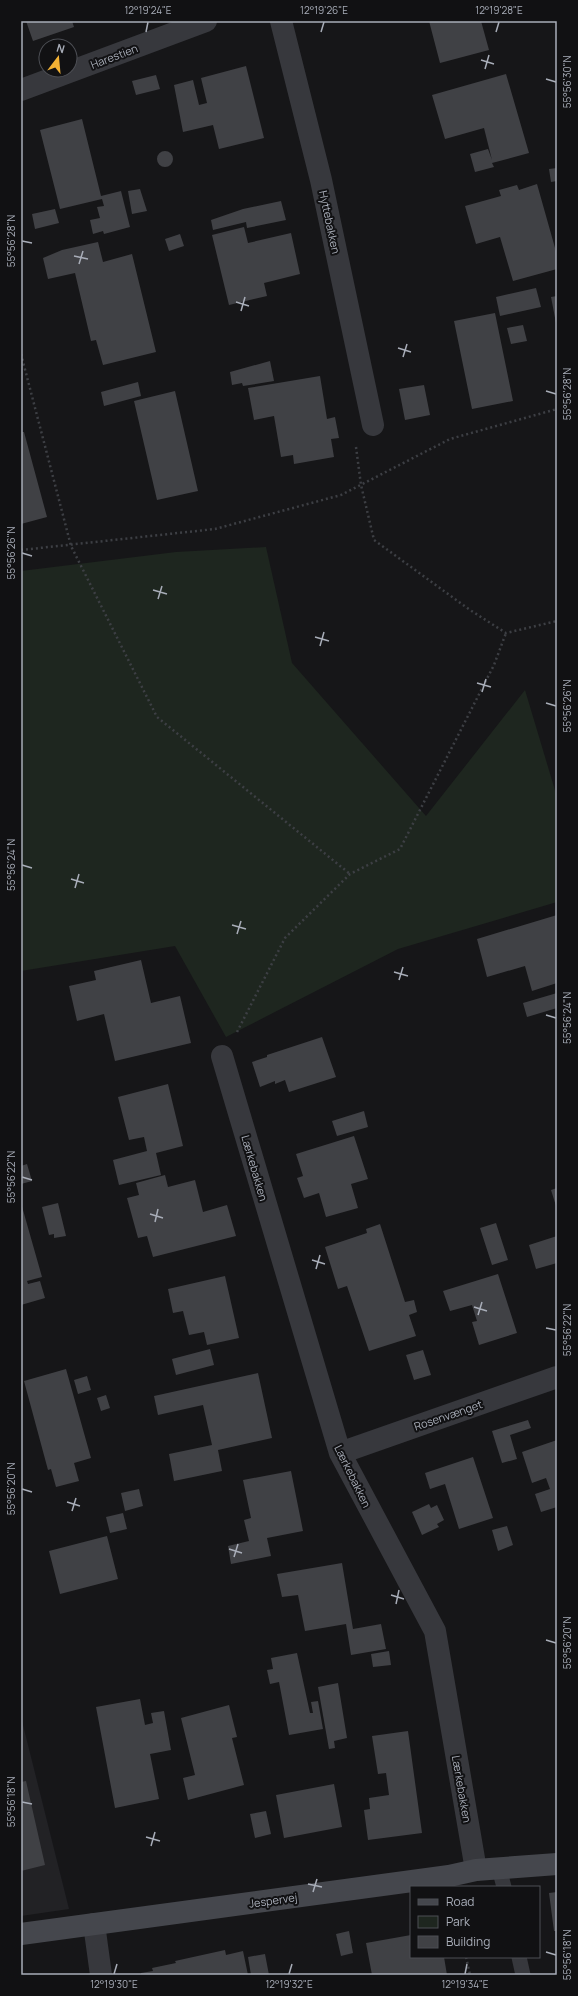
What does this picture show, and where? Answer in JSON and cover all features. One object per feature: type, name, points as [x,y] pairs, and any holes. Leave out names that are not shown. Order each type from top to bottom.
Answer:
[{"type":"street","name":"Harestien","points":[[21,90],[206,21]]},
{"type":"street","name":"Hyttebakken","points":[[281,21],[318,166],[373,425]]},
{"type":"street","name":"Lærkebakken","points":[[222,1056],[340,1453],[435,1631],[476,1870]]},
{"type":"street","name":"Rosenvænget","points":[[340,1453],[557,1377]]},
{"type":"street","name":"Jespervej","points":[[21,1934],[449,1876],[476,1870],[501,1877],[557,1864]]},
{"type":"street","points":[[94,1924],[101,1975]]},
{"type":"lane","points":[[519,1958],[523,1975]]},
{"type":"path","points":[[21,354],[71,546],[157,717],[350,874]]},
{"type":"path","points":[[21,550],[71,546],[215,529],[342,495],[450,439],[557,409]]},
{"type":"path","points":[[373,425],[355,440],[361,485],[374,540],[470,610],[506,633],[557,621]]},
{"type":"path","points":[[235,1035],[285,938],[350,874],[400,849],[494,665],[506,633]]},
{"type":"path","points":[[466,1958],[470,1975]]},
{"type":"shaded area","points":[[21,1717],[69,1909],[21,1916]]},
{"type":"green space","points":[[266,547],[292,663],[426,816],[525,690],[557,797],[557,902],[398,949],[226,1037],[175,946],[21,971],[21,571],[176,552]]},
{"type":"building","points":[[26,21],[72,21],[74,27],[38,38],[33,41]]},
{"type":"building","points":[[429,21],[481,21],[489,50],[440,63]]},
{"type":"building","points":[[246,66],[264,138],[219,149],[213,125],[183,132],[174,85],[193,80],[199,105],[207,103],[201,78]]},
{"type":"building","points":[[506,74],[529,153],[492,163],[494,167],[475,172],[470,154],[488,149],[492,160],[484,128],[445,139],[432,95]]},
{"type":"building","points":[[156,75],[160,89],[136,95],[132,81]]},
{"type":"building","points":[[82,119],[101,196],[121,191],[130,227],[104,234],[103,231],[93,234],[90,220],[100,218],[97,207],[104,206],[102,199],[60,209],[40,130]]},
{"type":"building","points":[[165,151],[172,156],[173,159],[168,166],[165,167],[158,162],[157,159],[162,152]]},
{"type":"building","points":[[557,168],[557,181],[551,182],[549,169]]},
{"type":"building","points":[[537,184],[557,255],[557,269],[513,281],[500,237],[476,244],[465,206],[501,196],[499,190],[517,185],[519,190]]},
{"type":"building","points":[[140,189],[147,211],[132,214],[128,191]]},
{"type":"building","points":[[281,201],[286,220],[247,228],[246,222],[213,230],[211,220],[243,209]]},
{"type":"building","points":[[55,209],[59,223],[35,229],[32,214]]},
{"type":"building","points":[[244,227],[248,243],[291,233],[300,274],[264,283],[267,296],[229,305],[212,235]]},
{"type":"building","points":[[180,234],[184,246],[169,251],[165,239]]},
{"type":"building","points":[[98,242],[103,262],[132,254],[156,352],[103,365],[96,340],[91,341],[75,273],[48,279],[43,258],[62,250]]},
{"type":"building","points":[[536,288],[541,307],[500,316],[496,297]]},
{"type":"building","points":[[557,296],[557,323],[556,323],[551,297]]},
{"type":"building","points":[[495,313],[513,401],[472,409],[454,321]]},
{"type":"building","points":[[523,325],[527,341],[511,344],[507,328]]},
{"type":"building","points":[[270,361],[274,381],[243,386],[242,383],[232,385],[230,372]]},
{"type":"building","points":[[320,376],[327,419],[335,417],[339,438],[331,439],[334,457],[294,464],[293,455],[281,457],[274,416],[254,420],[248,388]]},
{"type":"building","points":[[138,382],[141,396],[104,406],[101,392]]},
{"type":"building","points":[[424,385],[430,415],[405,420],[399,389]]},
{"type":"building","points":[[175,391],[198,491],[157,500],[134,401]]},
{"type":"building","points":[[21,432],[24,432],[47,517],[21,524]]},
{"type":"building","points":[[557,915],[557,983],[532,991],[525,966],[487,977],[477,939]]},
{"type":"building","points":[[141,960],[151,1003],[180,996],[191,1043],[115,1061],[104,1014],[77,1021],[69,986],[96,980],[94,971]]},
{"type":"building","points":[[557,993],[557,1008],[527,1017],[523,1003]]},
{"type":"building","points":[[322,1037],[336,1077],[289,1092],[285,1080],[275,1084],[275,1081],[260,1087],[252,1062],[267,1057],[267,1055]]},
{"type":"building","points":[[168,1084],[183,1146],[156,1153],[161,1175],[119,1185],[113,1160],[147,1151],[144,1137],[129,1140],[118,1097]]},
{"type":"building","points":[[364,1111],[368,1127],[337,1136],[332,1121]]},
{"type":"building","points":[[354,1136],[368,1179],[351,1184],[358,1208],[326,1217],[319,1193],[304,1198],[297,1178],[303,1176],[296,1154]]},
{"type":"building","points":[[27,1164],[32,1181],[21,1184],[21,1166]]},
{"type":"building","points":[[165,1175],[168,1187],[195,1180],[203,1212],[227,1205],[236,1236],[153,1257],[147,1236],[138,1238],[127,1198],[139,1195],[136,1183]]},
{"type":"building","points":[[557,1188],[557,1209],[551,1190]]},
{"type":"building","points":[[21,1203],[42,1277],[27,1281],[28,1284],[40,1281],[45,1298],[21,1305]]},
{"type":"building","points":[[58,1203],[66,1236],[54,1238],[54,1234],[49,1235],[42,1207]]},
{"type":"building","points":[[496,1223],[508,1260],[492,1265],[480,1228]]},
{"type":"building","points":[[380,1224],[405,1302],[414,1300],[417,1312],[409,1315],[416,1336],[369,1351],[347,1286],[338,1289],[325,1247],[367,1233],[366,1229]]},
{"type":"building","points":[[557,1236],[557,1263],[536,1269],[529,1245]]},
{"type":"building","points":[[498,1274],[517,1333],[479,1345],[472,1322],[477,1321],[472,1305],[450,1311],[443,1291]]},
{"type":"building","points":[[225,1276],[239,1338],[207,1345],[204,1332],[189,1335],[183,1311],[173,1313],[168,1289]]},
{"type":"building","points":[[210,1349],[214,1365],[176,1375],[172,1359]]},
{"type":"building","points":[[423,1350],[431,1375],[414,1380],[406,1355]]},
{"type":"building","points":[[66,1369],[91,1458],[74,1463],[79,1481],[56,1487],[51,1469],[48,1470],[24,1381]]},
{"type":"building","points":[[258,1373],[272,1438],[218,1450],[222,1471],[174,1481],[169,1454],[212,1445],[203,1405],[158,1415],[154,1396]]},
{"type":"building","points":[[87,1376],[91,1390],[78,1394],[74,1380]]},
{"type":"building","points":[[106,1395],[110,1408],[101,1411],[97,1398]]},
{"type":"building","points":[[528,1420],[531,1428],[510,1435],[517,1459],[502,1463],[492,1431]]},
{"type":"building","points":[[557,1440],[557,1507],[541,1512],[535,1494],[550,1489],[546,1478],[532,1483],[522,1452]]},
{"type":"building","points":[[473,1457],[493,1518],[459,1529],[445,1484],[430,1489],[425,1473]]},
{"type":"building","points":[[291,1471],[303,1531],[267,1538],[271,1556],[231,1564],[228,1546],[249,1541],[244,1520],[251,1518],[243,1480]]},
{"type":"building","points":[[139,1489],[143,1506],[125,1511],[121,1493]]},
{"type":"building","points":[[429,1504],[431,1508],[437,1505],[444,1520],[437,1524],[439,1527],[422,1535],[412,1512]]},
{"type":"building","points":[[123,1513],[127,1529],[110,1533],[106,1517]]},
{"type":"building","points":[[507,1526],[513,1545],[498,1551],[492,1530]]},
{"type":"building","points":[[107,1536],[118,1579],[60,1594],[49,1551]]},
{"type":"building","points":[[342,1563],[353,1629],[381,1624],[386,1649],[351,1655],[346,1624],[305,1631],[298,1595],[282,1597],[277,1574]]},
{"type":"building","points":[[389,1651],[391,1665],[373,1667],[371,1654]]},
{"type":"building","points":[[297,1653],[310,1713],[313,1713],[311,1702],[318,1701],[323,1729],[289,1735],[279,1682],[270,1684],[267,1670],[273,1669],[271,1658]]},
{"type":"building","points":[[338,1683],[347,1738],[334,1741],[335,1748],[329,1749],[318,1687]]},
{"type":"building","points":[[140,1699],[145,1725],[153,1723],[151,1713],[164,1711],[171,1750],[150,1754],[159,1799],[115,1808],[96,1707]]},
{"type":"building","points":[[229,1705],[237,1737],[232,1738],[244,1785],[188,1800],[183,1778],[195,1775],[181,1718]]},
{"type":"building","points":[[408,1731],[422,1833],[368,1840],[364,1810],[370,1809],[369,1798],[389,1795],[386,1773],[378,1774],[372,1736]]},
{"type":"building","points":[[26,1781],[45,1865],[21,1871],[21,1782]]},
{"type":"building","points":[[334,1784],[342,1827],[284,1838],[276,1795]]},
{"type":"building","points":[[266,1811],[271,1834],[255,1838],[250,1814]]},
{"type":"building","points":[[557,1892],[557,1931],[554,1931],[549,1893]]},
{"type":"building","points":[[349,1931],[353,1953],[341,1956],[336,1934]]},
{"type":"building","points":[[410,1935],[410,1958],[444,1958],[447,1975],[372,1975],[366,1943]]},
{"type":"building","points":[[225,1950],[226,1955],[243,1951],[248,1975],[141,1975],[141,1973],[153,1971],[152,1968],[176,1963],[175,1961]]},
{"type":"building","points":[[265,1954],[269,1975],[251,1975],[248,1957]]}]
